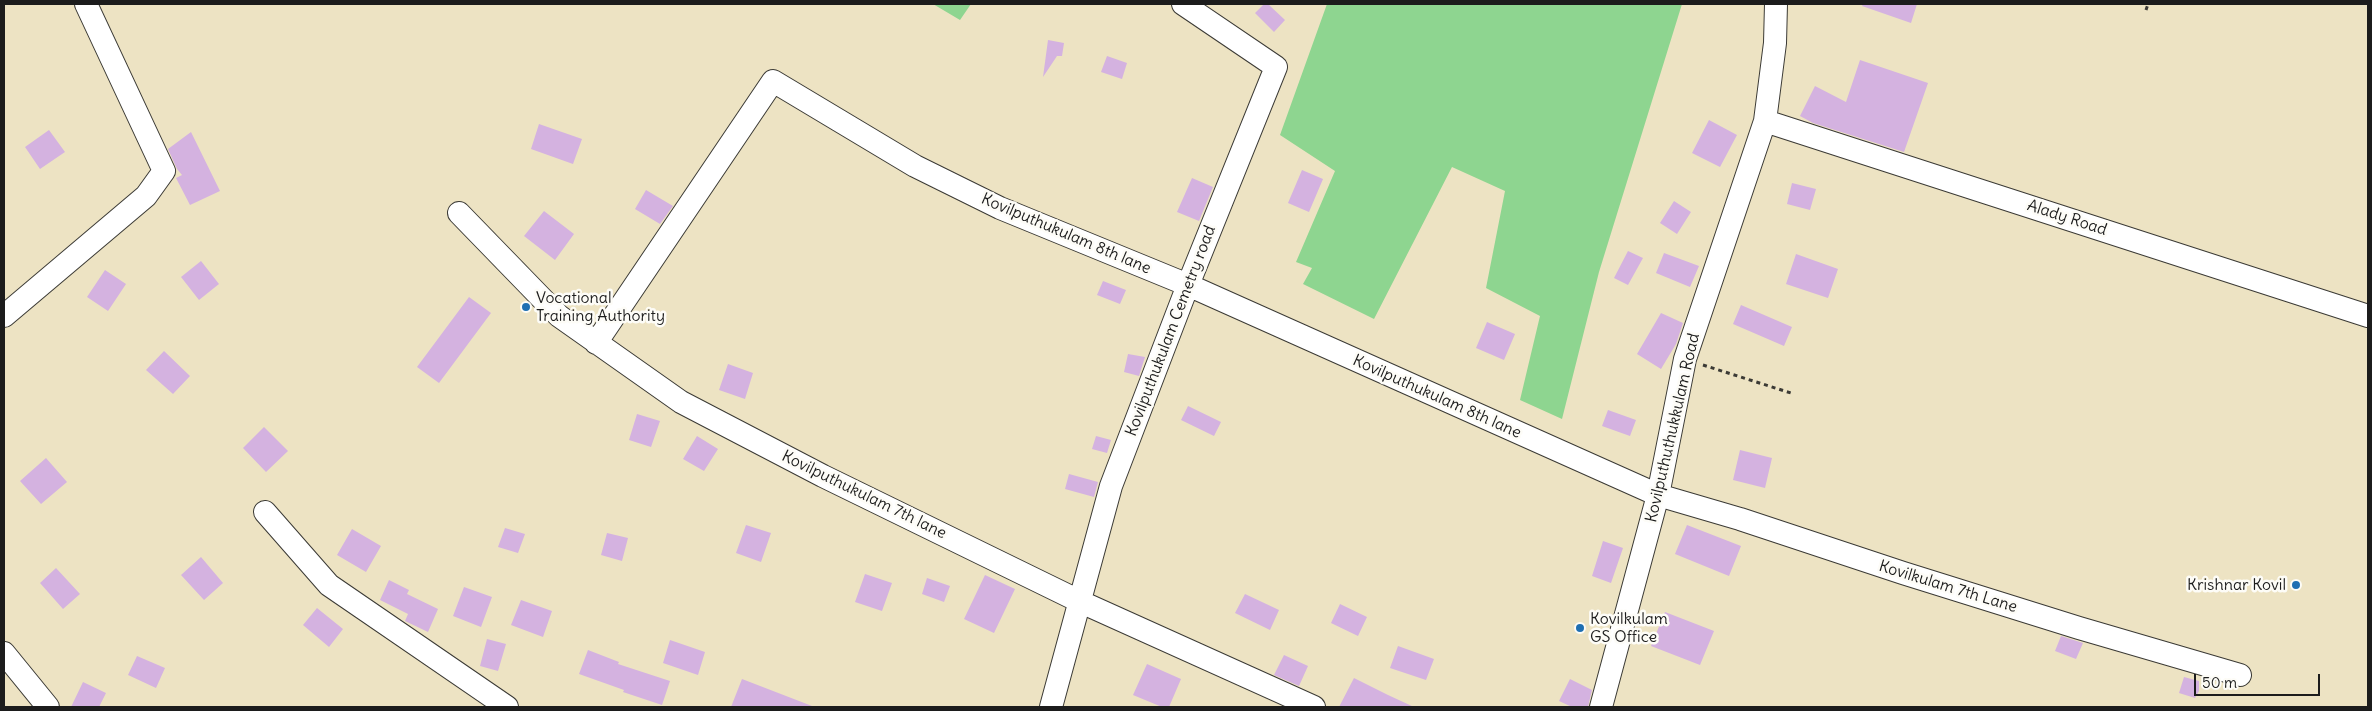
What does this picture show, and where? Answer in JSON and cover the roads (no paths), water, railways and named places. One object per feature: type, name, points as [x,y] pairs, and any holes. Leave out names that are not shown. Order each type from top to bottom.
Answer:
[{"type":"street","points":[[4,316],[146,196],[164,171],[86,4]]},
{"type":"street","name":"Kovilputhukulam Cemetry road","points":[[1050,707],[1081,602],[1111,486],[1188,285],[1276,67],[1183,4]]},
{"type":"street","name":"Kovilputhuthukkulam Road","points":[[1601,707],[1658,496],[1685,359],[1765,121],[1775,43],[1776,4]]},
{"type":"street","name":"Kovilputhukulam 8th lane","points":[[596,342],[774,81],[915,166],[1000,208],[1188,285],[1658,496]]},
{"type":"street","name":"Alady Road","points":[[1765,121],[2368,316]]},
{"type":"street","name":"Kovilputhukulam 7th lane","points":[[459,213],[558,316],[681,402],[823,476],[1081,602],[1314,707]]},
{"type":"street","name":"Kovilkulam 7th Lane","points":[[1658,496],[1740,519],[1902,573],[2079,628],[2240,675]]},
{"type":"street","points":[[265,512],[329,585],[507,707]]},
{"type":"street","points":[[4,653],[48,707]]},
{"type":"place","name":"Vocational Training Authority","points":[[526,307]]},
{"type":"place","name":"Krishnar Kovil","points":[[2296,585]]},
{"type":"place","name":"Kovilkulam GS Office","points":[[1580,628]]}]
